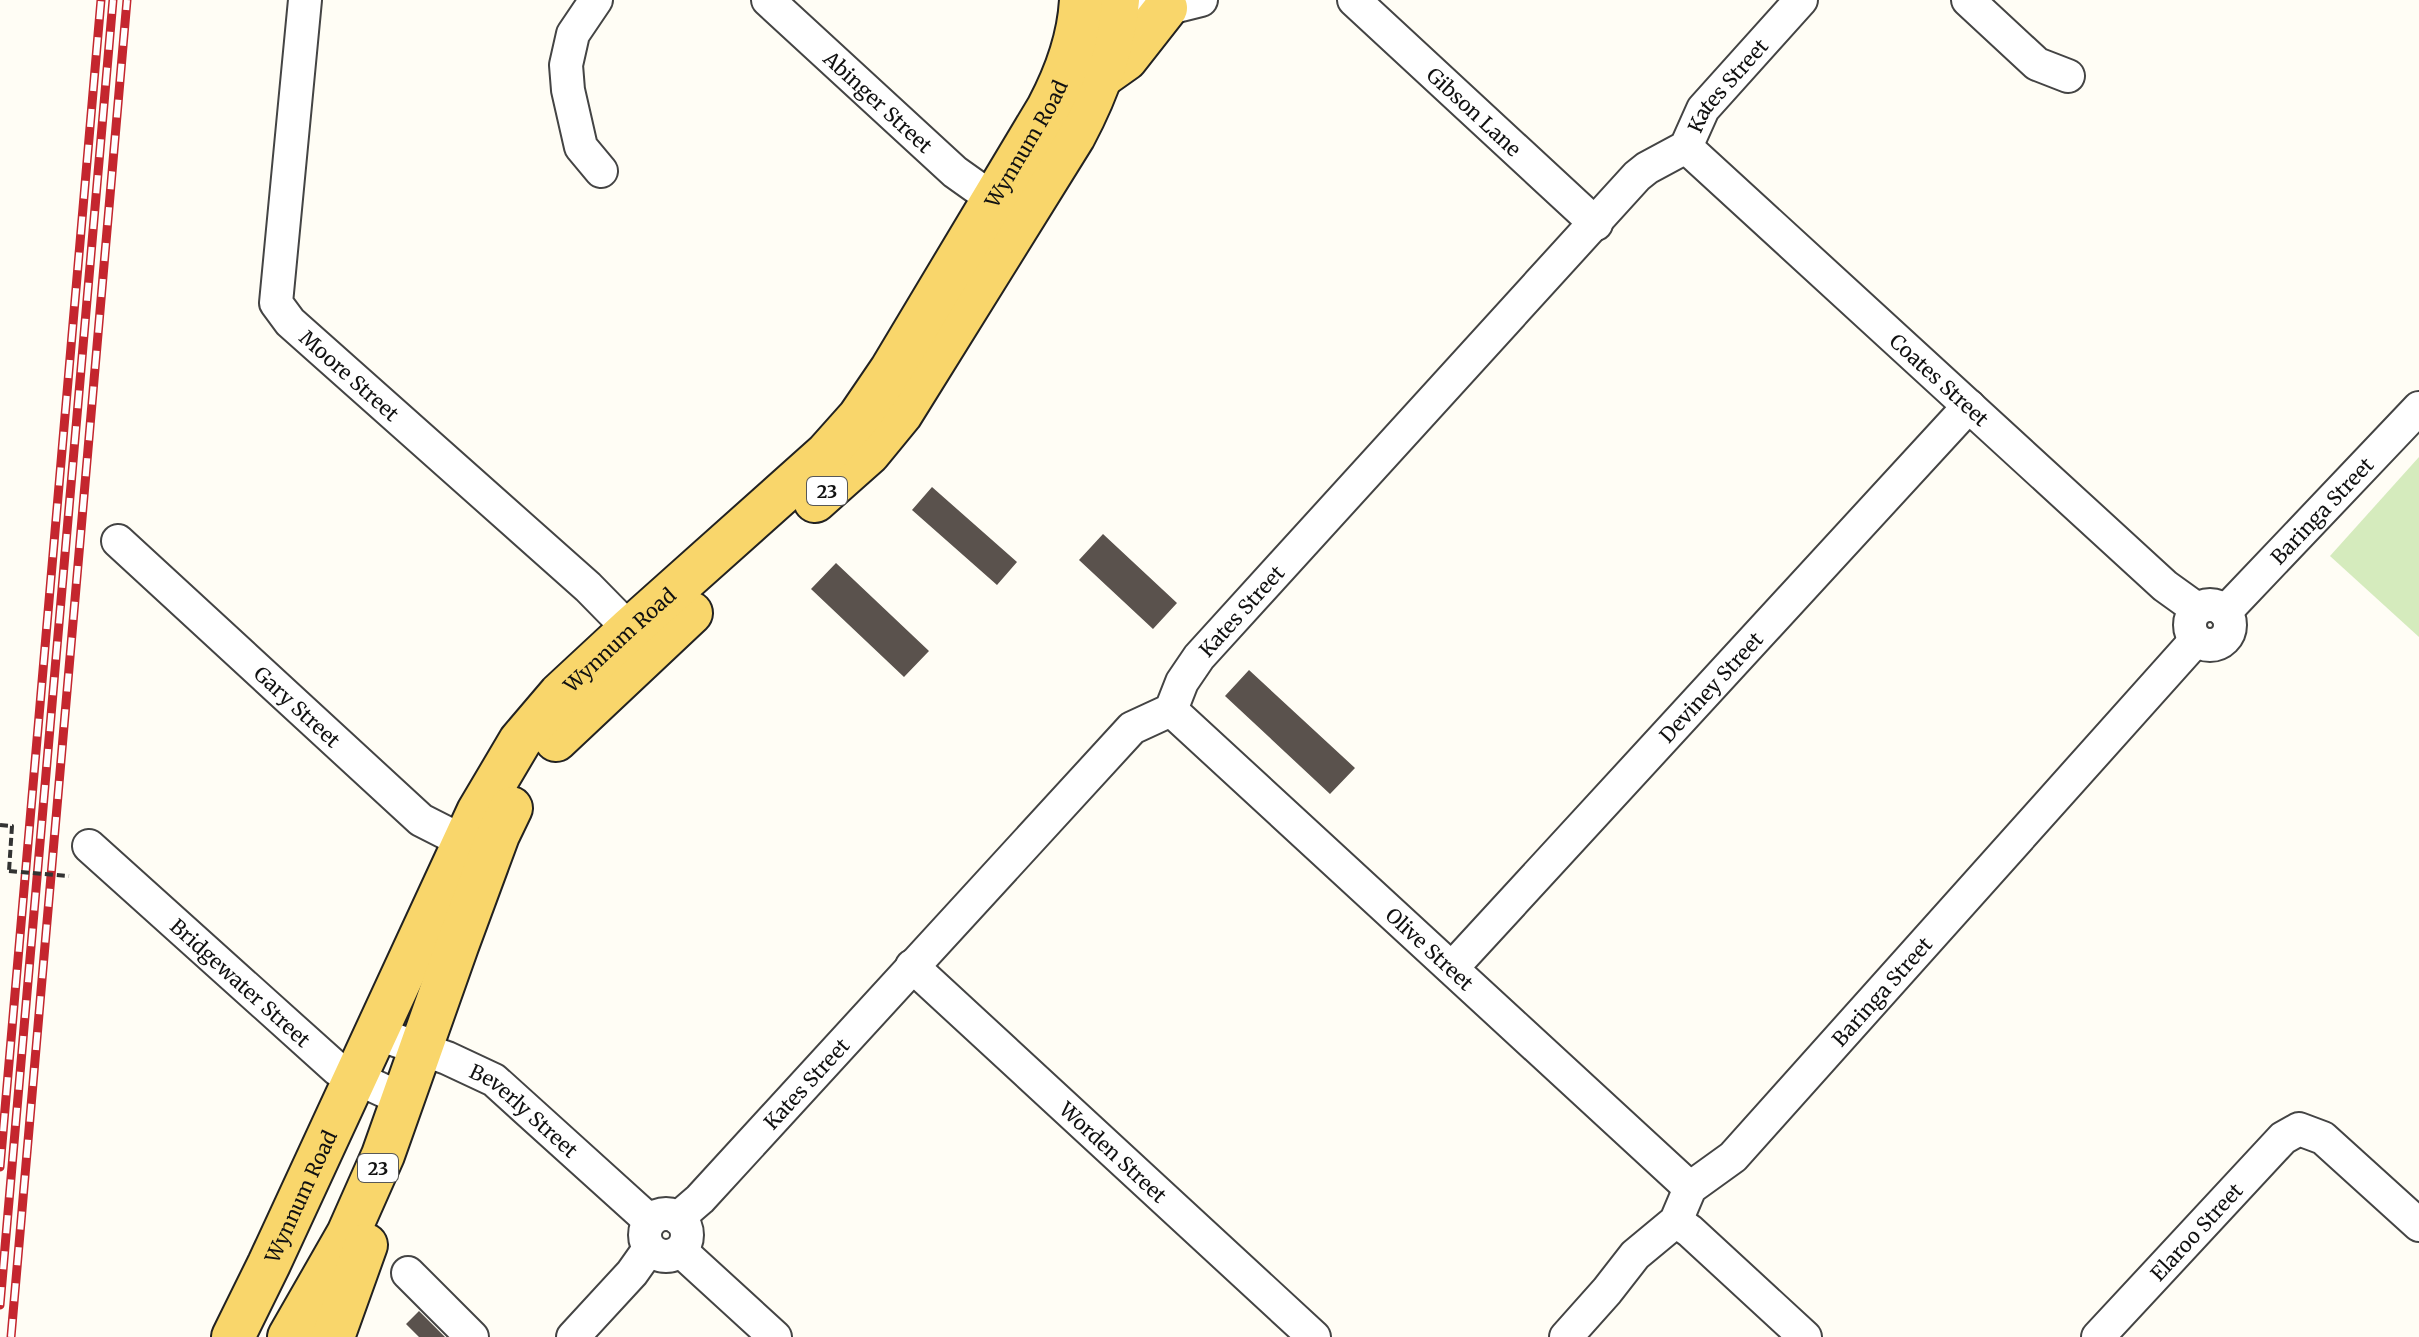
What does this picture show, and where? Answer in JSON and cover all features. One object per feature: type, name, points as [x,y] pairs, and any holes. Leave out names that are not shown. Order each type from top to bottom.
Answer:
[{"type":"main road","name":"Wynnum Road","points":[[640,639],[869,453],[901,414],[1074,136],[1108,57],[1099,3]]},
{"type":"main road","name":"Wynnum Road","points":[[250,1330],[354,1077],[375,1033],[477,849],[508,812],[538,764],[640,639],[826,454],[859,417],[891,370],[1061,83],[1073,47],[1099,3]]},
{"type":"main road","points":[[1102,76],[1126,59],[1179,3]]},
{"type":"main road","name":"Wynnum Road","points":[[289,1337],[324,1280],[360,1209],[404,1100],[477,849]]},
{"type":"main road","points":[[333,1337],[366,1245],[360,1209]]},
{"type":"street","name":"Moore Street","points":[[305,0],[276,303],[290,322],[588,587],[640,639]]},
{"type":"street","points":[[596,0],[573,34],[566,65],[568,90],[581,147],[601,171]]},
{"type":"street","name":"Abinger Street","points":[[768,0],[955,172],[993,199]]},
{"type":"street","name":"Gibson Lane","points":[[1354,0],[1596,224]]},
{"type":"street","name":"Kates Street","points":[[573,1337],[632,1273],[659,1229],[700,1199],[1132,728],[1171,710],[1182,682],[1199,657],[1647,168],[1686,147],[1703,109],[1801,0]]},
{"type":"street","points":[[1968,0],[2037,64],[2068,76]]},
{"type":"street","points":[[1099,3],[1179,3]]},
{"type":"street","name":"Coates Street","points":[[1686,147],[2165,586],[2206,620]]},
{"type":"street","name":"Deviney Street","points":[[1452,968],[1969,406]]},
{"type":"street","name":"Baringa Street","points":[[1690,1188],[1733,1157],[2206,620],[2419,408]]},
{"type":"street","name":"Gary Street","points":[[118,541],[421,820],[477,849]]},
{"type":"street","name":"Olive Street","points":[[1171,710],[1690,1188]]},
{"type":"street","name":"Bridgewater Street","points":[[89,846],[337,1069],[404,1100]]},
{"type":"street","name":"Worden Street","points":[[912,966],[1314,1337]]},
{"type":"street","name":"Beverly Street","points":[[375,1033],[468,1067],[494,1080],[659,1229]]},
{"type":"street","name":"Elaroo Street","points":[[2098,1337],[2283,1138],[2299,1129],[2323,1138],[2419,1225]]},
{"type":"street","points":[[1566,1337],[1635,1255],[1676,1221],[1690,1188]]},
{"type":"street","points":[[1676,1221],[1805,1337]]},
{"type":"street","points":[[659,1229],[687,1230],[681,1251],[775,1337]]},
{"type":"street","points":[[408,1273],[472,1337]]},
{"type":"path","points":[[0,825],[12,826],[9,871],[69,876]]},
{"type":"green space","points":[[2419,457],[2419,637],[2330,556]]},
{"type":"building","points":[[932,487],[1017,562],[997,585],[912,510]]},
{"type":"building","points":[[1103,534],[1177,603],[1153,629],[1079,560]]},
{"type":"building","points":[[836,563],[929,651],[904,677],[811,589]]},
{"type":"building","points":[[1249,670],[1355,768],[1330,794],[1225,696]]},
{"type":"building","points":[[419,1311],[445,1337],[419,1337],[406,1324]]},
{"type":"railway","points":[[0,1167],[101,0]]},
{"type":"railway","points":[[0,1305],[113,0]]},
{"type":"railway","points":[[11,1337],[127,0]]}]
